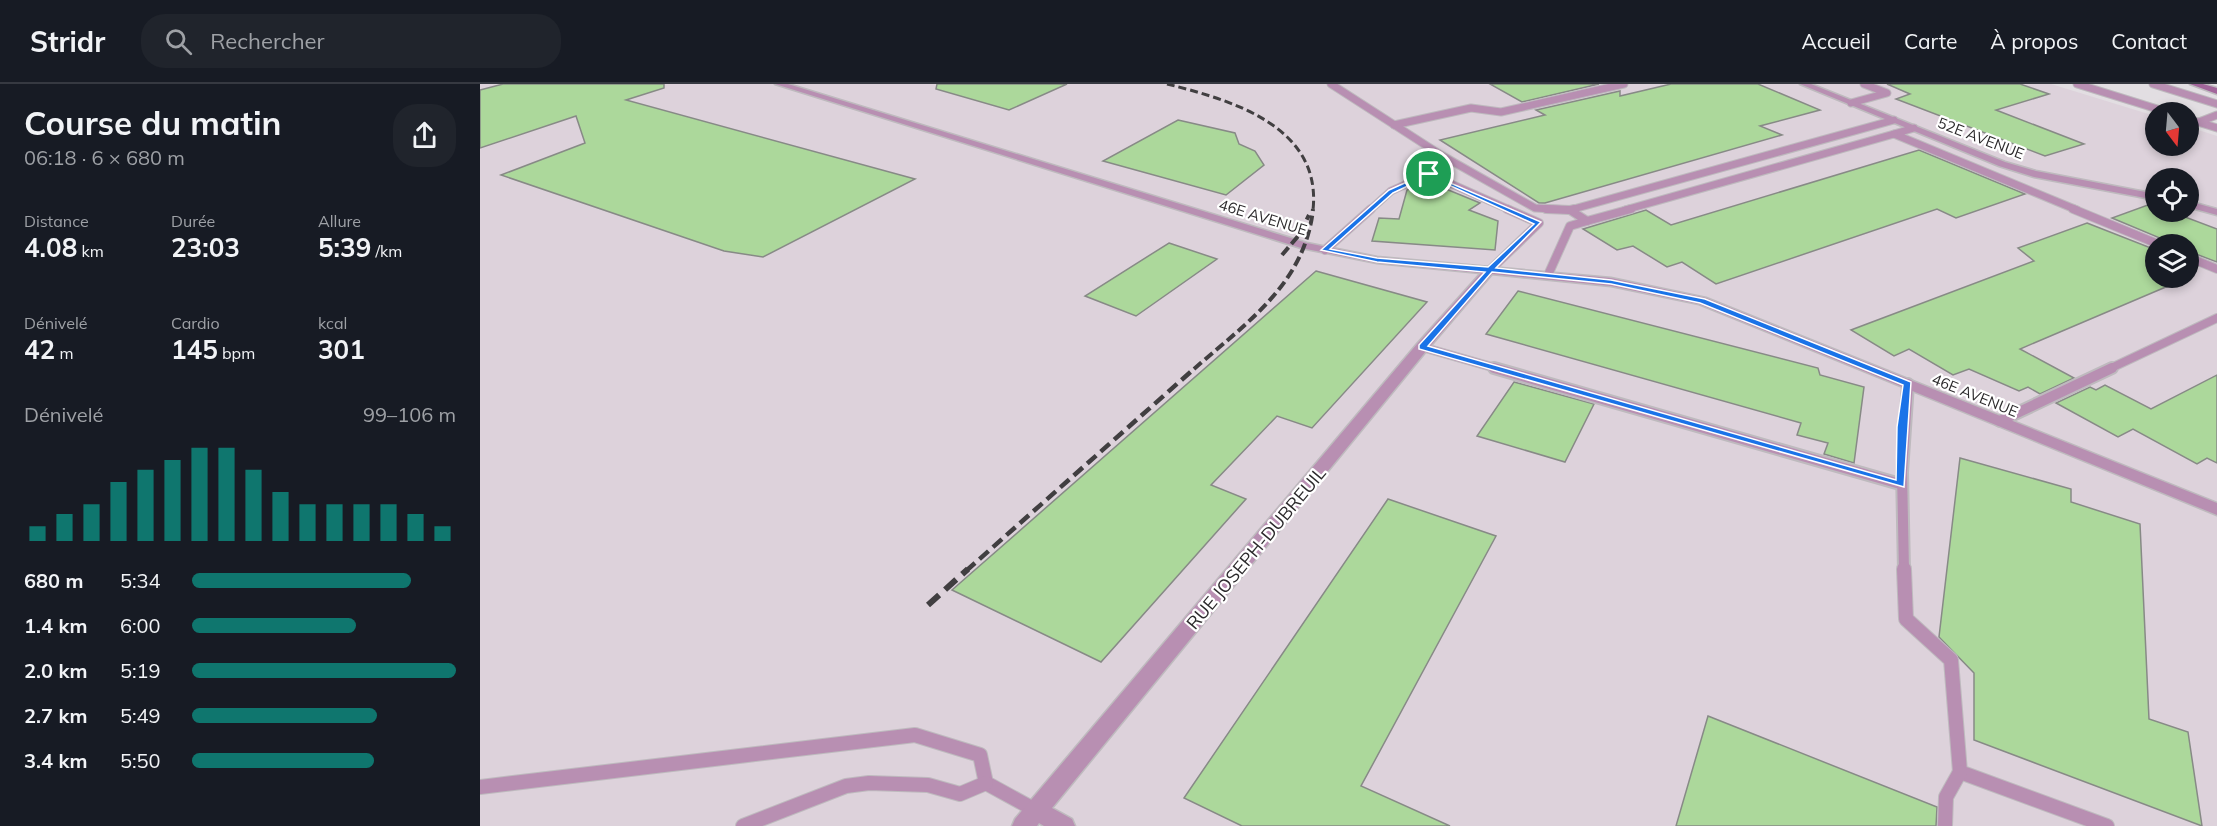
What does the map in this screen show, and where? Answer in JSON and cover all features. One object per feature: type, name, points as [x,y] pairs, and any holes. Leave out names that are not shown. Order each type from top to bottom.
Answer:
[{"type":"street","name":"46E AVENUE","points":[[783,84],[1325,250],[1377,260],[1611,282],[1702,301],[2217,509]]},
{"type":"street","name":"52E AVENUE","points":[[1804,84],[2034,174],[2145,195]]},
{"type":"street","points":[[2194,84],[2217,91]]},
{"type":"street","points":[[2199,207],[2217,212]]},
{"type":"street","name":"RUE JOSEPH-DUBREUIL","points":[[1030,819],[1422,347],[1490,270]]},
{"type":"street","points":[[1030,819],[1064,826]]},
{"type":"lane","points":[[1331,84],[1441,155],[1535,208],[1570,210],[1894,120]]},
{"type":"lane","points":[[1394,125],[1471,108],[1501,112],[1624,84]]},
{"type":"lane","points":[[1851,103],[1887,93],[1863,84]]},
{"type":"lane","points":[[2077,84],[2145,105]]},
{"type":"lane","points":[[2153,84],[2217,104]]},
{"type":"lane","points":[[2199,122],[2217,115]]},
{"type":"lane","points":[[2199,122],[2217,128]]},
{"type":"lane","points":[[1548,275],[1570,226],[1914,128]]},
{"type":"lane","points":[[1848,133],[1867,142]]},
{"type":"lane","points":[[1894,134],[2145,239]]},
{"type":"lane","points":[[1790,149],[1810,158]]},
{"type":"lane","points":[[1740,163],[1759,172]]},
{"type":"lane","points":[[1325,250],[1391,191],[1429,174],[1539,223],[1490,270]]},
{"type":"lane","points":[[1687,177],[1705,188]]},
{"type":"lane","points":[[1617,197],[1635,207]]},
{"type":"lane","points":[[1570,210],[1587,221]]},
{"type":"lane","points":[[2199,262],[2217,269]]},
{"type":"lane","points":[[2000,421],[2217,318]]},
{"type":"lane","points":[[1422,347],[1900,484]]},
{"type":"lane","points":[[1908,384],[1902,427],[1900,484],[1906,619],[1951,660],[1960,772],[1946,797],[1945,826]]},
{"type":"lane","points":[[480,787],[915,735],[980,755],[986,783],[1030,819]]},
{"type":"lane","points":[[1960,772],[2107,826]]},
{"type":"lane","points":[[743,826],[846,786],[869,783],[928,785],[960,794],[986,783]]},
{"type":"shaded area","points":[[480,84],[2051,84],[2145,113],[2145,156],[2199,156],[2199,130],[2217,136],[2217,826],[480,826]]},
{"type":"building","points":[[503,84],[664,84],[664,88],[626,100],[915,179],[763,257],[724,251],[501,175],[585,143],[576,116],[480,148],[480,90]]},
{"type":"building","points":[[937,84],[1067,84],[1009,110],[936,89]]},
{"type":"building","points":[[1490,84],[1599,84],[1522,102]]},
{"type":"building","points":[[1671,84],[1758,84],[1820,110],[1760,126],[1782,135],[1545,203],[1539,203],[1440,140],[1545,115],[1536,110],[1620,91],[1620,96]]},
{"type":"building","points":[[1887,84],[2020,84],[2049,94],[1996,110],[2084,144],[2045,156],[1896,99],[1910,94]]},
{"type":"building","points":[[1178,120],[1235,133],[1239,144],[1255,151],[1264,165],[1226,195],[1103,161]]},
{"type":"building","points":[[1919,150],[2025,194],[1956,218],[1937,209],[1716,284],[1682,262],[1667,267],[1633,246],[1617,250],[1583,229],[1646,210],[1671,225]]},
{"type":"building","points":[[1414,187],[1446,189],[1480,203],[1469,210],[1498,221],[1495,250],[1372,241],[1379,218],[1399,219],[1407,190]]},
{"type":"building","points":[[2145,206],[2145,222],[2198,222],[2217,229],[2217,262],[2199,255],[2199,234],[2150,234],[2112,218]]},
{"type":"building","points":[[2087,223],[2145,246],[2145,288],[2163,288],[2020,349],[2074,378],[2040,394],[2028,387],[2019,391],[1969,369],[1953,375],[1909,349],[1894,356],[1851,330],[2034,261],[2018,248]]},
{"type":"building","points":[[1169,243],[1217,259],[1136,316],[1085,296]]},
{"type":"building","points":[[1316,271],[1427,302],[1312,428],[1277,416],[1211,485],[1246,499],[1101,662],[952,590]]},
{"type":"building","points":[[1518,291],[1818,368],[1820,375],[1864,387],[1854,463],[1824,454],[1828,443],[1797,435],[1801,423],[1486,334]]},
{"type":"building","points":[[2217,375],[2217,463],[2207,458],[2197,464],[2133,429],[2118,437],[2056,403],[2090,387],[2096,390],[2105,385],[2151,409]]},
{"type":"building","points":[[1514,382],[1594,404],[1565,462],[1477,436]]},
{"type":"building","points":[[1960,458],[2071,489],[2071,502],[2140,524],[2149,719],[2188,732],[2202,826],[1974,740],[1974,673],[1939,637]]},
{"type":"building","points":[[1388,499],[1496,536],[1361,786],[1450,826],[1242,826],[1184,798]]},
{"type":"building","points":[[1708,716],[1937,807],[1936,826],[1676,826]]},
{"type":"railway","points":[[1167,84],[1244,109],[1288,137],[1303,157],[1312,181],[1313,209]]},
{"type":"railway","points":[[1194,369],[1252,318],[1286,280],[1308,236],[1313,209]]},
{"type":"railway","points":[[1282,255],[1299,235],[1309,215]]},
{"type":"railway","points":[[966,571],[1195,368]]},
{"type":"railway","points":[[928,605],[968,569]]},
{"type":"route","points":[[1429,174],[1391,191],[1325,250],[1377,260],[1490,270],[1611,282],[1702,301],[1908,384],[1902,427],[1900,484],[1422,347],[1490,270],[1539,223],[1429,174]]}]
